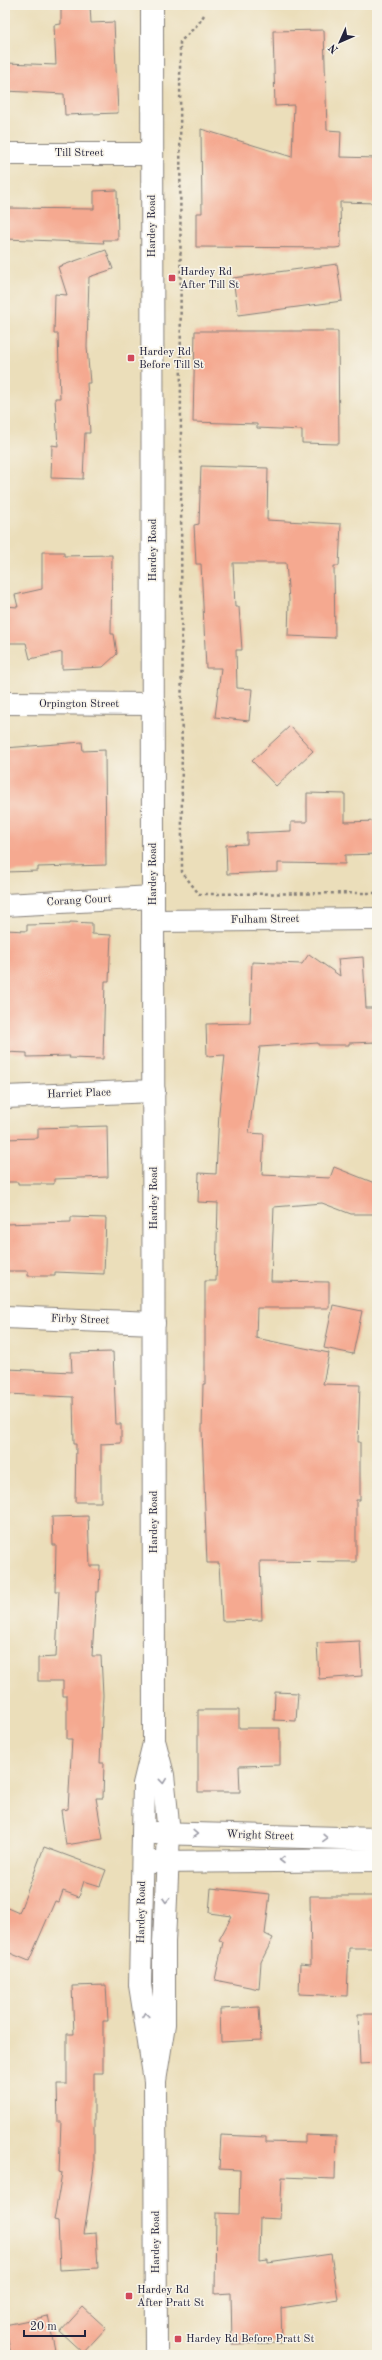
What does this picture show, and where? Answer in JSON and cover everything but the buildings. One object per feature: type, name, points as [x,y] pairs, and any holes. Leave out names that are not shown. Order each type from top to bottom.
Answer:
[{"type":"street","name":"Hardey Road","points":[[152,5],[154,1743],[144,1784],[140,1985],[155,2082],[156,2355]]},
{"type":"street","name":"Till Street","points":[[5,154],[152,154]]},
{"type":"street","name":"Orpington Street","points":[[5,703],[154,704]]},
{"type":"street","name":"Corang Court","points":[[5,905],[153,897]]},
{"type":"street","name":"Fulham Street","points":[[154,921],[377,919]]},
{"type":"street","name":"Harriet Place","points":[[5,1097],[154,1091]]},
{"type":"street","name":"Firby Street","points":[[5,1317],[154,1323]]},
{"type":"street","name":"Hardey Road","points":[[154,1743],[163,1775],[169,1833],[164,2024],[155,2082]]},
{"type":"street","name":"Wright Street","points":[[142,1833],[377,1839]]},
{"type":"street","name":"Wright Street","points":[[143,1862],[377,1860]]},
{"type":"path","points":[[204,15],[200,23],[180,42],[182,872],[199,894],[377,893]]},
{"type":"place","name":"Hardey Rd After Till St","points":[[172,278]]},
{"type":"place","name":"Hardey Rd Before Till St","points":[[131,358]]},
{"type":"place","name":"Hardey Rd After Pratt St","points":[[129,2296]]},
{"type":"place","name":"Hardey Rd Before Pratt St","points":[[178,2339]]}]
